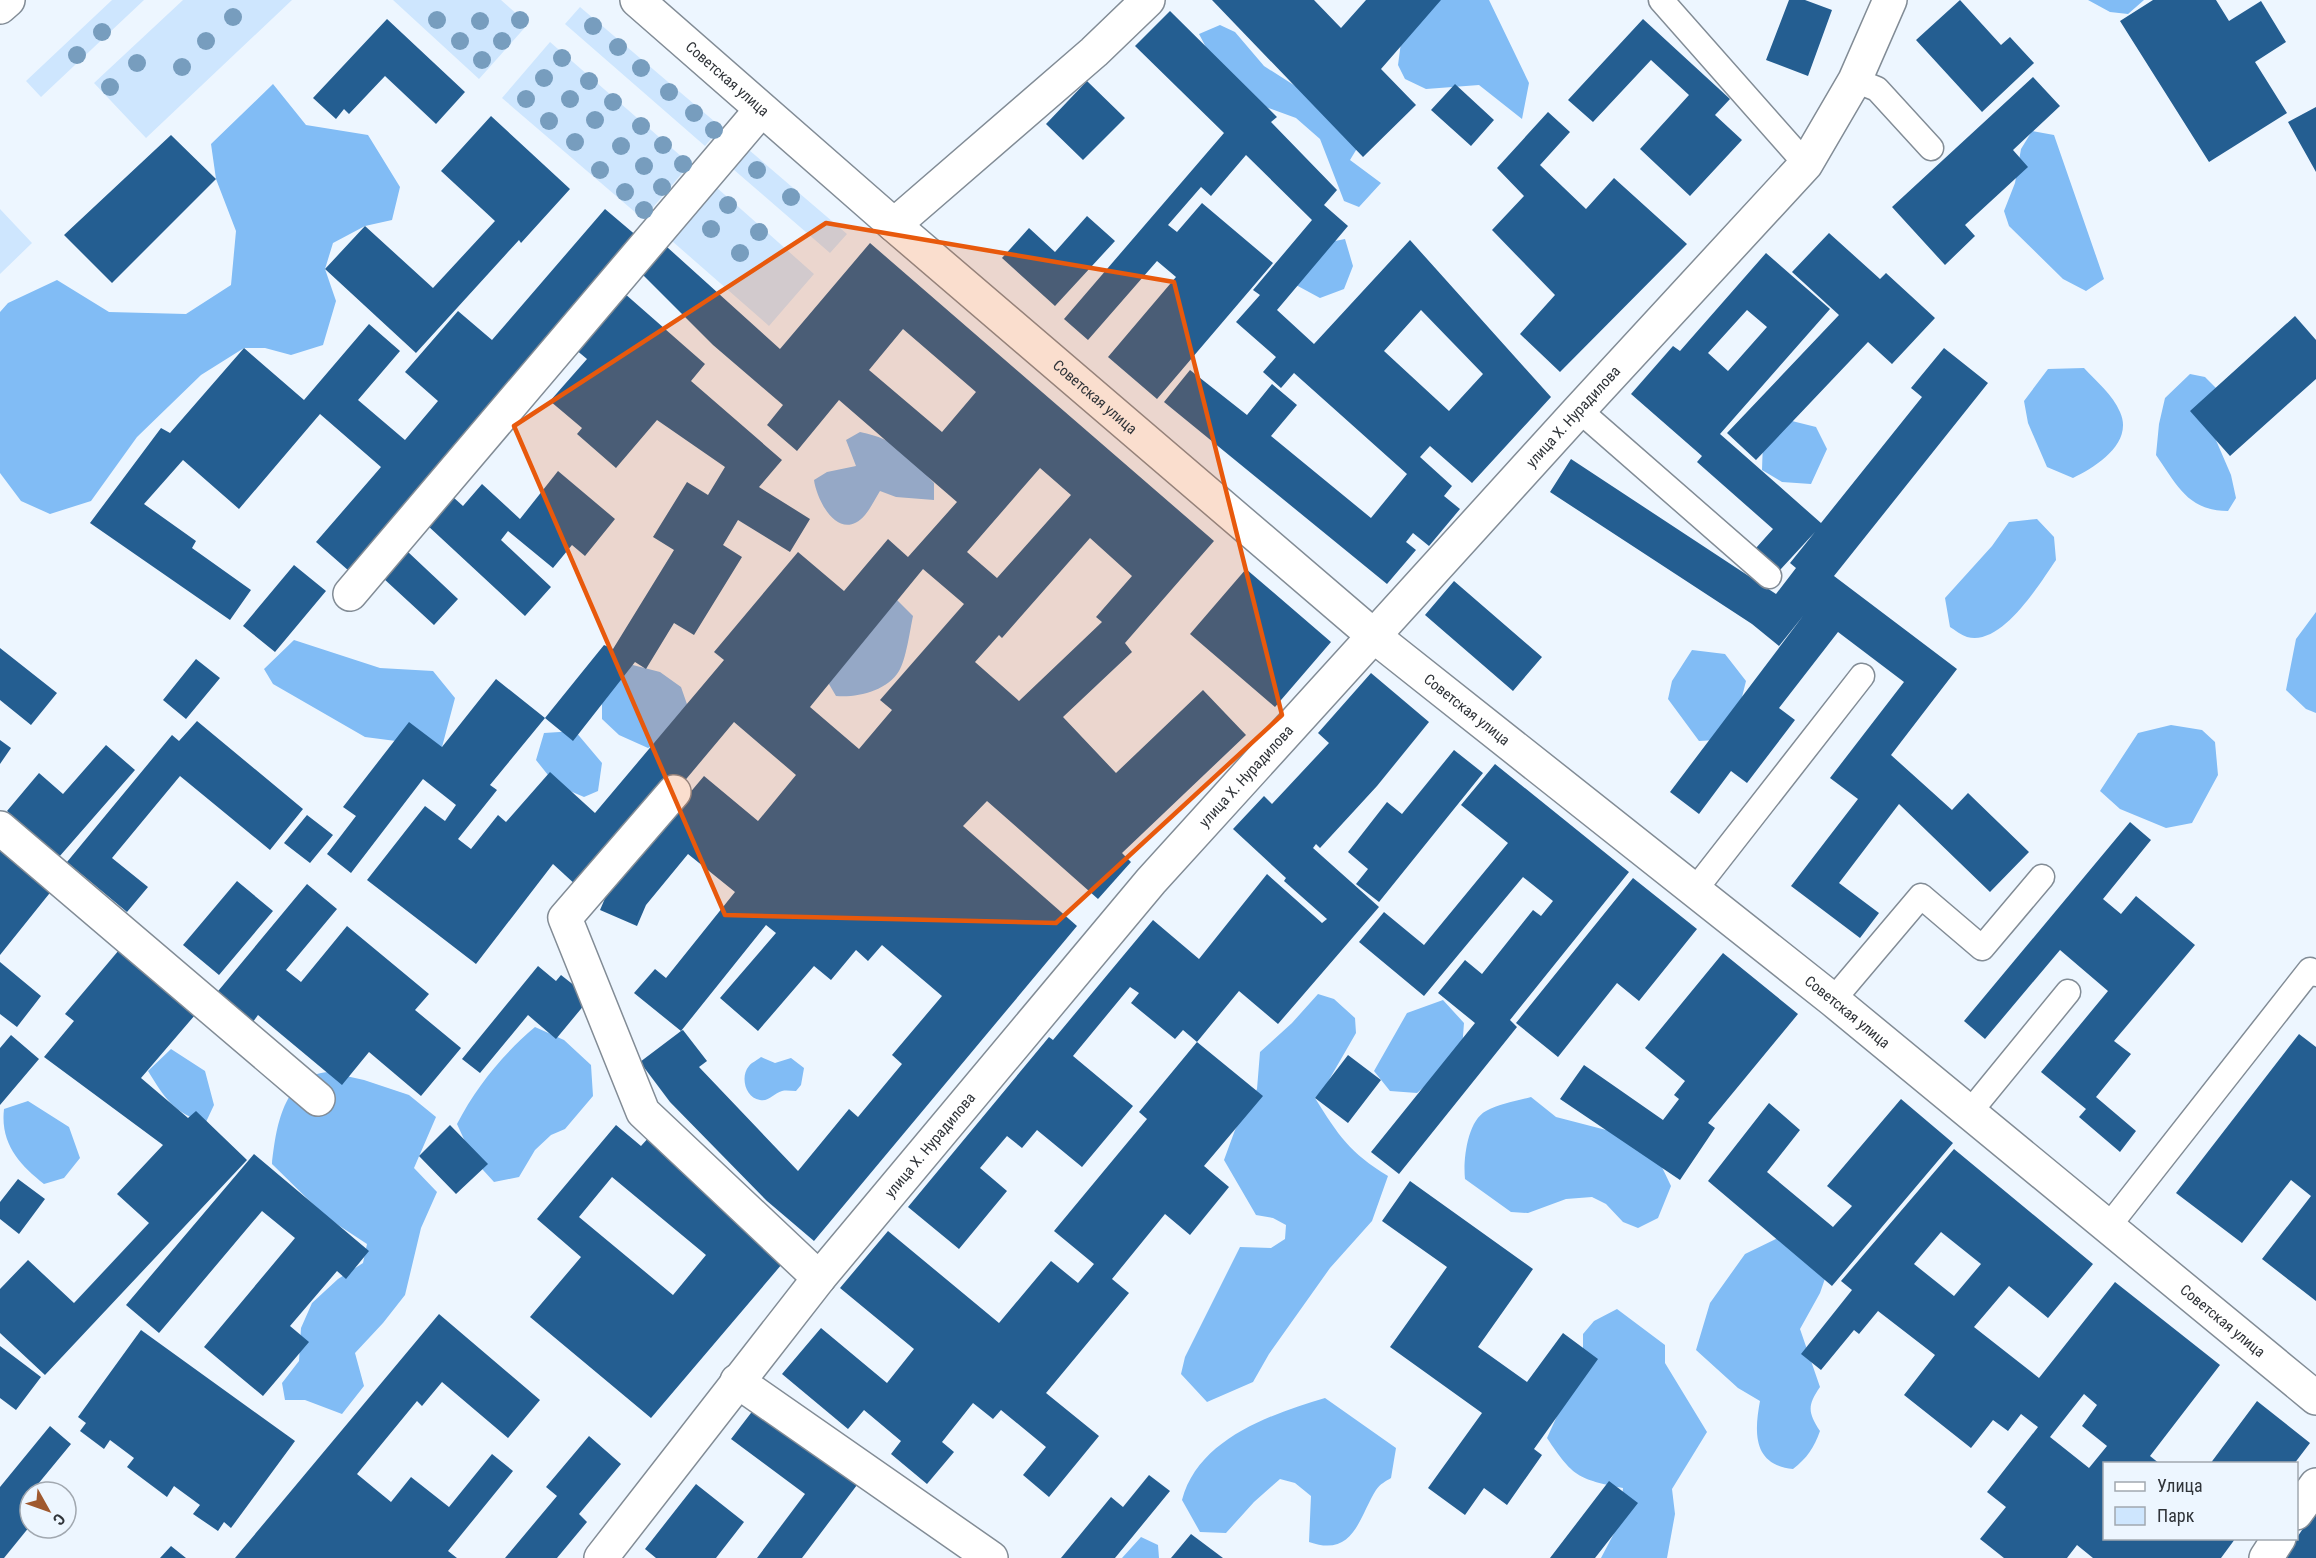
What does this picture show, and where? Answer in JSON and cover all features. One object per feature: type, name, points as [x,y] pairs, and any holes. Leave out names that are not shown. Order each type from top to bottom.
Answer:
[{"type":"street","points":[[0,7],[8,0]]},
{"type":"street","name":"Советская улица","points":[[637,0],[894,225],[1375,637],[1833,1000],[2316,1398]]},
{"type":"street","points":[[894,225],[1094,52],[1148,0]]},
{"type":"street","name":"улица Х. Нурадилова","points":[[601,1558],[819,1278],[1151,881],[1806,164],[1855,80],[1890,0]]},
{"type":"street","points":[[350,594],[761,110]]},
{"type":"street","points":[[674,792],[565,918],[643,1112],[819,1278]]},
{"type":"street","points":[[0,828],[318,1099]]},
{"type":"street","points":[[737,1381],[991,1558]]},
{"type":"street","points":[[2298,1510],[2316,1485]]},
{"type":"street","points":[[2266,1558],[2278,1540]]},
{"type":"lane","points":[[1661,0],[1806,164]]},
{"type":"lane","points":[[1855,80],[1876,89],[1931,148]]},
{"type":"lane","points":[[1579,410],[1768,576]]},
{"type":"lane","points":[[1694,891],[1862,676]]},
{"type":"lane","points":[[1833,1000],[1921,896],[1982,948],[2042,877]]},
{"type":"lane","points":[[2108,1227],[2310,970],[2316,974]]},
{"type":"lane","points":[[1969,1113],[2068,992]]},
{"type":"highlighted area","points":[[826,223],[1174,282],[1282,715],[1056,923],[725,915],[514,426]]},
{"type":"green space","points":[[112,0],[144,0],[41,97],[26,81]]},
{"type":"green space","points":[[183,0],[292,0],[146,138],[94,83]]},
{"type":"green space","points":[[393,0],[501,0],[528,24],[479,79]]},
{"type":"green space","points":[[580,7],[721,127],[705,146],[565,24]]},
{"type":"green space","points":[[550,42],[690,164],[643,219],[502,98]]},
{"type":"green space","points":[[749,150],[847,234],[830,253],[733,169]]},
{"type":"green space","points":[[716,187],[814,274],[769,326],[672,241]]},
{"type":"green space","points":[[0,209],[32,243],[0,274]]},
{"type":"shaded area","points":[[1405,0],[1489,0],[1529,83],[1522,119],[1479,85],[1426,89],[1405,79],[1398,65]]},
{"type":"shaded area","points":[[2088,0],[2144,0],[2128,14],[2110,12]]},
{"type":"shaded area","points":[[1220,25],[1235,32],[1264,66],[1367,132],[1350,160],[1381,183],[1359,207],[1344,201],[1320,139],[1296,118],[1260,105],[1209,53],[1199,34]]},
{"type":"shaded area","points":[[273,84],[306,125],[368,135],[400,187],[392,220],[365,226],[333,243],[325,269],[336,301],[323,345],[291,355],[265,348],[244,348],[201,375],[137,437],[91,501],[50,514],[21,501],[0,473],[0,312],[8,303],[57,280],[109,312],[186,314],[231,285],[236,231],[216,179],[211,144]]},
{"type":"shaded area","points":[[2032,131],[2054,135],[2104,279],[2086,291],[2063,279],[2009,226],[2004,211],[2015,183],[2021,149]]},
{"type":"shaded area","points":[[1345,239],[1353,266],[1344,289],[1320,298],[1296,285],[1315,245]]},
{"type":"shaded area","points":[[2084,368],[2104,388],[2120,412],[2123,423],[2122,434],[2117,444],[2102,460],[2073,478],[2047,467],[2028,423],[2024,401],[2048,369]]},
{"type":"shaded area","points":[[2190,374],[2205,377],[2219,391],[2209,424],[2231,475],[2236,498],[2228,511],[2214,510],[2193,501],[2177,486],[2156,455],[2159,424],[2165,398]]},
{"type":"shaded area","points":[[1784,419],[1816,427],[1827,449],[1811,484],[1782,482],[1762,470],[1763,440]]},
{"type":"shaded area","points":[[860,432],[884,439],[910,457],[934,483],[934,500],[896,497],[880,491],[865,515],[856,523],[847,525],[831,517],[820,499],[814,480],[827,472],[856,466],[846,440]]},
{"type":"shaded area","points":[[2037,519],[2054,537],[2056,560],[2019,611],[1993,632],[1980,638],[1967,637],[1950,627],[1945,598],[1992,546],[2009,522]]},
{"type":"shaded area","points":[[894,597],[913,616],[906,652],[899,671],[887,684],[871,692],[853,696],[836,696],[826,679]]},
{"type":"shaded area","points":[[2316,612],[2316,713],[2306,709],[2286,690],[2296,639]]},
{"type":"shaded area","points":[[294,640],[380,668],[433,671],[455,698],[442,747],[365,737],[273,684],[264,669]]},
{"type":"shaded area","points":[[1692,650],[1725,654],[1746,681],[1738,713],[1716,740],[1699,741],[1668,699],[1672,681]]},
{"type":"shaded area","points":[[625,663],[660,672],[681,687],[689,710],[676,735],[648,748],[619,735],[602,719],[602,688]]},
{"type":"shaded area","points":[[2171,725],[2202,730],[2215,742],[2218,775],[2192,823],[2166,828],[2120,809],[2100,791],[2138,733]]},
{"type":"shaded area","points":[[575,731],[602,763],[598,791],[584,797],[556,785],[536,760],[544,733]]},
{"type":"shaded area","points":[[1318,994],[1334,999],[1355,1018],[1356,1033],[1322,1092],[1315,1098],[1331,1123],[1354,1151],[1388,1176],[1372,1221],[1330,1268],[1269,1354],[1253,1382],[1207,1402],[1181,1374],[1185,1357],[1240,1247],[1271,1248],[1285,1239],[1286,1225],[1273,1218],[1256,1215],[1224,1160],[1235,1130],[1257,1089],[1260,1052],[1292,1023]]},
{"type":"shaded area","points":[[1443,1000],[1464,1023],[1462,1049],[1452,1063],[1417,1093],[1390,1091],[1374,1071],[1407,1013]]},
{"type":"shaded area","points":[[535,1027],[564,1040],[591,1065],[593,1096],[565,1129],[551,1135],[535,1150],[519,1177],[494,1182],[473,1159],[457,1124],[491,1072]]},
{"type":"shaded area","points":[[171,1049],[205,1071],[214,1105],[206,1122],[186,1115],[171,1104],[148,1071]]},
{"type":"shaded area","points":[[761,1057],[775,1063],[791,1058],[804,1068],[801,1085],[796,1091],[782,1091],[766,1100],[755,1098],[748,1091],[745,1075],[749,1066]]},
{"type":"shaded area","points":[[328,1072],[364,1080],[409,1095],[436,1117],[414,1168],[437,1192],[421,1228],[405,1295],[355,1353],[364,1386],[342,1414],[305,1400],[285,1400],[282,1383],[299,1361],[301,1328],[312,1303],[338,1279],[363,1263],[367,1244],[326,1217],[272,1164],[280,1120],[292,1093],[301,1083],[313,1076]]},
{"type":"shaded area","points":[[1531,1097],[1556,1117],[1610,1131],[1659,1161],[1671,1186],[1658,1218],[1638,1228],[1623,1222],[1606,1204],[1592,1197],[1566,1199],[1528,1213],[1511,1212],[1465,1179],[1468,1142],[1474,1123],[1486,1111]]},
{"type":"shaded area","points":[[28,1101],[69,1127],[80,1158],[64,1178],[44,1184],[20,1161],[9,1143],[5,1133],[4,1109]]},
{"type":"shaded area","points":[[1786,1234],[1828,1270],[1820,1293],[1800,1329],[1820,1387],[1811,1404],[1811,1414],[1820,1431],[1810,1452],[1793,1469],[1770,1461],[1759,1446],[1757,1425],[1760,1401],[1738,1388],[1696,1350],[1710,1303],[1745,1254]]},
{"type":"shaded area","points":[[1617,1309],[1665,1345],[1665,1363],[1707,1432],[1672,1489],[1675,1514],[1667,1558],[1601,1558],[1620,1522],[1623,1488],[1586,1479],[1578,1474],[1564,1461],[1547,1438],[1583,1359],[1583,1334],[1594,1321]]},
{"type":"shaded area","points":[[1325,1398],[1396,1448],[1391,1478],[1376,1490],[1353,1532],[1345,1540],[1336,1544],[1324,1545],[1309,1542],[1311,1496],[1295,1483],[1280,1479],[1254,1502],[1226,1533],[1200,1532],[1182,1500],[1191,1479],[1204,1461],[1220,1445],[1260,1421]]},
{"type":"shaded area","points":[[1141,1537],[1158,1545],[1159,1558],[1122,1558]]},
{"type":"building","points":[[1212,0],[1314,0],[1341,28],[1366,0],[1441,0],[1381,69],[1416,105],[1363,157]]},
{"type":"building","points":[[1789,0],[1805,0],[1832,10],[1808,76],[1766,60]]},
{"type":"building","points":[[1960,0],[2001,45],[2010,37],[2034,63],[1982,112],[1916,40]]},
{"type":"building","points":[[2153,0],[2216,0],[2229,21],[2261,1],[2286,42],[2255,62],[2287,113],[2209,162],[2120,21]]},
{"type":"building","points":[[1170,11],[1277,117],[1271,122],[1337,190],[1324,205],[1348,226],[1277,310],[1314,344],[1410,240],[1551,397],[1472,483],[1430,446],[1420,457],[1452,486],[1444,496],[1460,509],[1429,546],[1413,533],[1406,542],[1416,550],[1387,584],[1164,402],[1190,370],[1247,415],[1272,384],[1297,405],[1271,436],[1371,518],[1407,474],[1294,373],[1281,388],[1263,372],[1276,357],[1236,322],[1260,295],[1253,290],[1312,220],[1246,155],[1211,196],[1201,187],[1168,225],[1177,232],[1202,203],[1273,263],[1157,399],[1108,357],[1176,277],[1157,261],[1088,340],[1064,319],[1224,133],[1135,46]],"holes":[[[1421,310],[1483,374],[1449,411],[1384,351]]]},
{"type":"building","points":[[387,19],[465,92],[436,124],[385,76],[349,114],[344,109],[336,119],[313,98]]},
{"type":"building","points":[[1643,19],[1730,99],[1715,115],[1742,140],[1690,196],[1640,149],[1689,95],[1651,60],[1593,122],[1568,100]]},
{"type":"building","points":[[2033,77],[2060,106],[2013,150],[2028,167],[1965,225],[1975,236],[1945,265],[1892,207]]},
{"type":"building","points":[[1087,81],[1125,118],[1083,160],[1046,124]]},
{"type":"building","points":[[1455,84],[1494,120],[1471,146],[1431,110]]},
{"type":"building","points":[[2316,107],[2316,172],[2288,122]]},
{"type":"building","points":[[1548,112],[1570,132],[1540,165],[1586,209],[1614,178],[1687,244],[1560,372],[1520,334],[1555,295],[1492,230],[1524,196],[1497,168]]},
{"type":"building","points":[[491,116],[570,189],[521,243],[519,240],[416,353],[325,269],[365,226],[433,288],[495,221],[441,171]]},
{"type":"building","points":[[171,135],[216,179],[112,283],[64,235]]},
{"type":"building","points":[[605,209],[638,237],[349,571],[316,542],[381,467],[320,414],[239,509],[183,460],[144,504],[196,541],[192,548],[251,590],[230,620],[90,523],[161,428],[170,433],[244,348],[304,400],[369,324],[400,351],[358,400],[405,440],[438,401],[405,372],[458,311],[492,340]]},
{"type":"building","points":[[1087,216],[1115,241],[1055,306],[1002,258],[1029,228],[1055,252]]},
{"type":"building","points":[[1829,233],[1880,279],[1886,273],[1935,318],[1892,364],[1868,342],[1756,460],[1727,433],[1839,315],[1792,272]]},
{"type":"building","points":[[870,243],[1214,541],[1125,643],[1132,652],[1063,717],[1116,773],[1203,690],[1246,735],[1122,853],[1131,862],[1098,899],[987,801],[963,826],[1077,926],[814,1241],[767,1201],[670,1102],[640,1062],[681,1031],[634,993],[655,969],[666,978],[735,892],[688,854],[646,905],[637,926],[600,910],[609,889],[704,776],[758,821],[796,775],[734,722],[682,784],[673,776],[577,886],[553,864],[476,964],[367,880],[425,806],[445,821],[456,805],[423,779],[351,873],[327,854],[356,816],[343,807],[409,722],[442,747],[496,679],[545,718],[490,785],[497,790],[458,839],[471,849],[498,815],[506,822],[550,772],[595,813],[724,660],[714,652],[798,552],[844,591],[888,539],[908,557],[957,502],[839,400],[797,451],[767,425],[783,405],[713,345],[643,275],[667,247],[780,349]],"holes":[[[903,329],[976,392],[942,432],[869,370]],[[1040,468],[1071,495],[997,578],[967,552]],[[1090,538],[1132,576],[1096,617],[1102,622],[1019,701],[975,662],[999,635],[1002,638]],[[923,569],[964,604],[880,700],[892,710],[859,749],[810,707]],[[766,925],[776,933],[720,998],[758,1031],[814,966],[831,980],[856,950],[868,961],[882,945],[942,996],[892,1055],[902,1064],[858,1117],[849,1109],[798,1171],[699,1067],[707,1061],[683,1030],[681,1031]]]},
{"type":"building","points":[[1766,253],[1830,309],[1720,434],[1821,523],[1922,397],[1911,388],[1944,348],[1988,383],[1834,576],[1957,669],[1891,755],[1952,810],[1968,793],[2029,852],[1990,892],[1899,804],[1839,883],[1879,913],[1860,938],[1791,886],[1858,799],[1830,778],[1904,682],[1838,632],[1779,708],[1795,720],[1747,783],[1731,771],[1699,814],[1670,792],[1803,616],[1779,646],[1752,624],[1550,492],[1571,459],[1776,594],[1796,568],[1790,563],[1815,532],[1780,570],[1756,548],[1773,529],[1697,462],[1702,456],[1631,394],[1673,346],[1680,351]],"holes":[[[1747,310],[1767,327],[1728,371],[1708,353]]]},
{"type":"building","points":[[624,293],[705,364],[691,381],[782,460],[759,487],[810,519],[790,552],[738,520],[723,545],[742,557],[694,635],[674,623],[646,669],[635,662],[573,741],[545,718],[604,645],[613,649],[674,550],[653,537],[687,482],[708,495],[725,467],[657,420],[616,468],[577,434],[582,428],[550,401],[587,359],[575,349]]},
{"type":"building","points":[[2295,316],[2316,340],[2316,379],[2230,456],[2190,411]]},
{"type":"building","points":[[558,471],[615,519],[585,556],[572,545],[553,568],[508,531],[501,540],[551,587],[525,616],[427,525],[453,497],[463,506],[482,484],[520,519]]},
{"type":"building","points":[[408,552],[458,599],[434,625],[383,578]]},
{"type":"building","points":[[294,565],[326,591],[275,652],[243,626]]},
{"type":"building","points":[[1246,569],[1331,642],[1275,707],[1190,634]]},
{"type":"building","points":[[1454,581],[1542,657],[1513,691],[1425,615]]},
{"type":"building","points":[[0,648],[57,693],[31,725],[0,700]]},
{"type":"building","points":[[196,659],[220,678],[186,719],[163,700]]},
{"type":"building","points":[[1371,673],[1429,722],[1377,786],[1320,848],[1316,844],[1313,848],[1379,907],[1278,1024],[1239,991],[1197,1042],[1183,1030],[1175,1039],[1131,1003],[1139,993],[1130,987],[1073,1056],[1133,1106],[1082,1167],[1037,1130],[1022,1148],[1007,1136],[980,1168],[1007,1191],[959,1249],[908,1207],[1049,1037],[1053,1040],[1153,920],[1199,959],[1267,874],[1322,923],[1327,919],[1284,881],[1286,878],[1233,829],[1264,796],[1272,804],[1329,743],[1318,733]]},
{"type":"building","points":[[197,721],[303,809],[270,850],[180,776],[112,858],[148,887],[127,912],[67,862],[172,735],[179,741]]},
{"type":"building","points":[[0,740],[11,748],[0,764]]},
{"type":"building","points":[[106,745],[135,770],[59,857],[7,811],[39,773],[63,794]]},
{"type":"building","points":[[1454,750],[1483,773],[1379,902],[1356,884],[1368,869],[1348,852],[1387,802],[1402,814]]},
{"type":"building","points":[[1495,764],[1629,872],[1510,1020],[1517,1027],[1399,1174],[1371,1152],[1475,1023],[1438,993],[1465,960],[1482,974],[1533,910],[1541,916],[1553,901],[1523,877],[1424,996],[1359,942],[1384,912],[1424,945],[1508,843],[1461,805]]},
{"type":"building","points":[[307,815],[333,835],[310,863],[284,843]]},
{"type":"building","points":[[2130,822],[2151,840],[2103,899],[2121,914],[2136,896],[2195,945],[2114,1041],[2131,1054],[2096,1097],[2136,1131],[2120,1152],[2079,1117],[2086,1109],[2041,1072],[2108,991],[2060,950],[1985,1039],[1964,1021]]},
{"type":"building","points":[[0,846],[53,889],[0,955]]},
{"type":"building","points":[[1633,878],[1697,929],[1639,1001],[1617,983],[1558,1057],[1516,1023]]},
{"type":"building","points":[[237,881],[273,911],[219,975],[183,945]]},
{"type":"building","points":[[307,884],[337,909],[286,970],[301,982],[347,926],[429,994],[415,1010],[461,1048],[421,1096],[369,1052],[342,1085],[258,1015],[250,1026],[214,996]]},
{"type":"building","points":[[119,950],[195,1015],[141,1078],[188,1118],[196,1111],[247,1160],[45,1375],[0,1333],[0,1289],[28,1260],[74,1303],[149,1223],[117,1194],[163,1145],[44,1057],[74,1021],[65,1014]]},
{"type":"building","points":[[1723,953],[1798,1014],[1708,1123],[1715,1128],[1680,1180],[1560,1099],[1584,1065],[1663,1120],[1679,1099],[1674,1095],[1685,1081],[1645,1048]]},
{"type":"building","points":[[0,962],[41,996],[17,1027],[0,1014]]},
{"type":"building","points":[[538,966],[556,981],[561,975],[590,998],[556,1039],[528,1015],[480,1073],[462,1059]]},
{"type":"building","points":[[2299,1034],[2316,1047],[2316,1301],[2262,1259],[2311,1196],[2291,1180],[2242,1243],[2176,1193]]},
{"type":"building","points":[[11,1035],[39,1059],[0,1105],[0,1048]]},
{"type":"building","points":[[1197,1042],[1263,1096],[1204,1166],[1229,1187],[1190,1235],[1165,1214],[1112,1279],[1129,1293],[1046,1393],[1099,1436],[1049,1497],[1023,1475],[1046,1447],[1001,1410],[993,1419],[973,1403],[942,1442],[954,1452],[927,1484],[891,1454],[901,1441],[864,1410],[848,1429],[782,1374],[821,1328],[887,1383],[914,1349],[840,1288],[888,1231],[999,1323],[1051,1261],[1078,1283],[1094,1264],[1054,1231],[1147,1119],[1139,1112]]},
{"type":"building","points":[[1348,1055],[1381,1080],[1348,1123],[1315,1098]]},
{"type":"building","points":[[1901,1099],[1953,1143],[1832,1286],[1708,1181],[1769,1103],[1800,1130],[1767,1172],[1833,1227],[1852,1206],[1827,1186]]},
{"type":"building","points":[[450,1125],[488,1164],[456,1194],[419,1156]]},
{"type":"building","points":[[616,1125],[641,1146],[650,1136],[782,1264],[651,1418],[530,1317],[581,1257],[537,1219]],"holes":[[[612,1177],[706,1255],[673,1295],[579,1217]]]},
{"type":"building","points":[[1954,1149],[2093,1264],[2048,1318],[2009,1286],[1974,1327],[2039,1378],[2115,1282],[2220,1365],[2150,1456],[2158,1462],[2103,1462],[2103,1540],[2234,1540],[2221,1558],[2093,1558],[2077,1545],[2067,1558],[2004,1558],[1980,1539],[2006,1507],[1987,1492],[2038,1427],[2021,1414],[2008,1431],[1993,1420],[1971,1448],[1904,1395],[1935,1355],[1878,1311],[1859,1334],[1854,1330],[1821,1370],[1801,1354],[1852,1290],[1841,1281]],"holes":[[[1941,1232],[1981,1264],[1954,1296],[1914,1264]],[[2084,1394],[2097,1405],[2082,1426],[2107,1446],[2089,1468],[2050,1437]]]},
{"type":"building","points":[[254,1154],[369,1251],[346,1279],[337,1271],[290,1326],[309,1342],[263,1396],[204,1347],[295,1238],[262,1211],[159,1333],[126,1305]]},
{"type":"building","points":[[18,1179],[45,1199],[19,1234],[0,1219],[0,1202]]},
{"type":"building","points":[[1410,1181],[1533,1269],[1478,1347],[1527,1382],[1563,1333],[1598,1359],[1534,1449],[1542,1455],[1507,1505],[1484,1488],[1465,1515],[1428,1488],[1482,1413],[1390,1347],[1447,1267],[1382,1221]]},
{"type":"building","points":[[439,1314],[540,1400],[508,1438],[442,1382],[422,1406],[417,1401],[357,1474],[391,1502],[411,1477],[449,1507],[492,1454],[513,1471],[448,1551],[457,1558],[235,1558]]},
{"type":"building","points":[[141,1330],[295,1441],[231,1528],[224,1522],[218,1531],[193,1514],[200,1505],[174,1486],[167,1497],[127,1467],[134,1458],[110,1440],[104,1449],[80,1431],[86,1423],[78,1417]]},
{"type":"building","points":[[0,1346],[41,1377],[16,1410],[0,1398]]},
{"type":"building","points":[[2257,1401],[2310,1443],[2296,1462],[2211,1462]]},
{"type":"building","points":[[754,1409],[857,1485],[802,1558],[757,1558],[805,1494],[731,1439]]},
{"type":"building","points":[[50,1426],[71,1444],[41,1480],[18,1480],[19,1540],[4,1558],[0,1558],[0,1487]]},
{"type":"building","points":[[589,1436],[621,1464],[579,1514],[587,1522],[557,1558],[505,1558],[557,1496],[546,1487]]},
{"type":"building","points":[[1149,1475],[1170,1491],[1115,1558],[1061,1558],[1111,1497],[1123,1507]]},
{"type":"building","points":[[1609,1481],[1638,1503],[1595,1558],[1550,1558]]},
{"type":"building","points":[[696,1484],[744,1522],[716,1558],[656,1558],[645,1549]]},
{"type":"building","points":[[2316,1509],[2316,1558],[2279,1558],[2295,1540],[2298,1540],[2298,1536]]},
{"type":"building","points":[[1191,1534],[1223,1558],[1171,1558]]},
{"type":"building","points":[[171,1546],[186,1558],[160,1558]]}]
